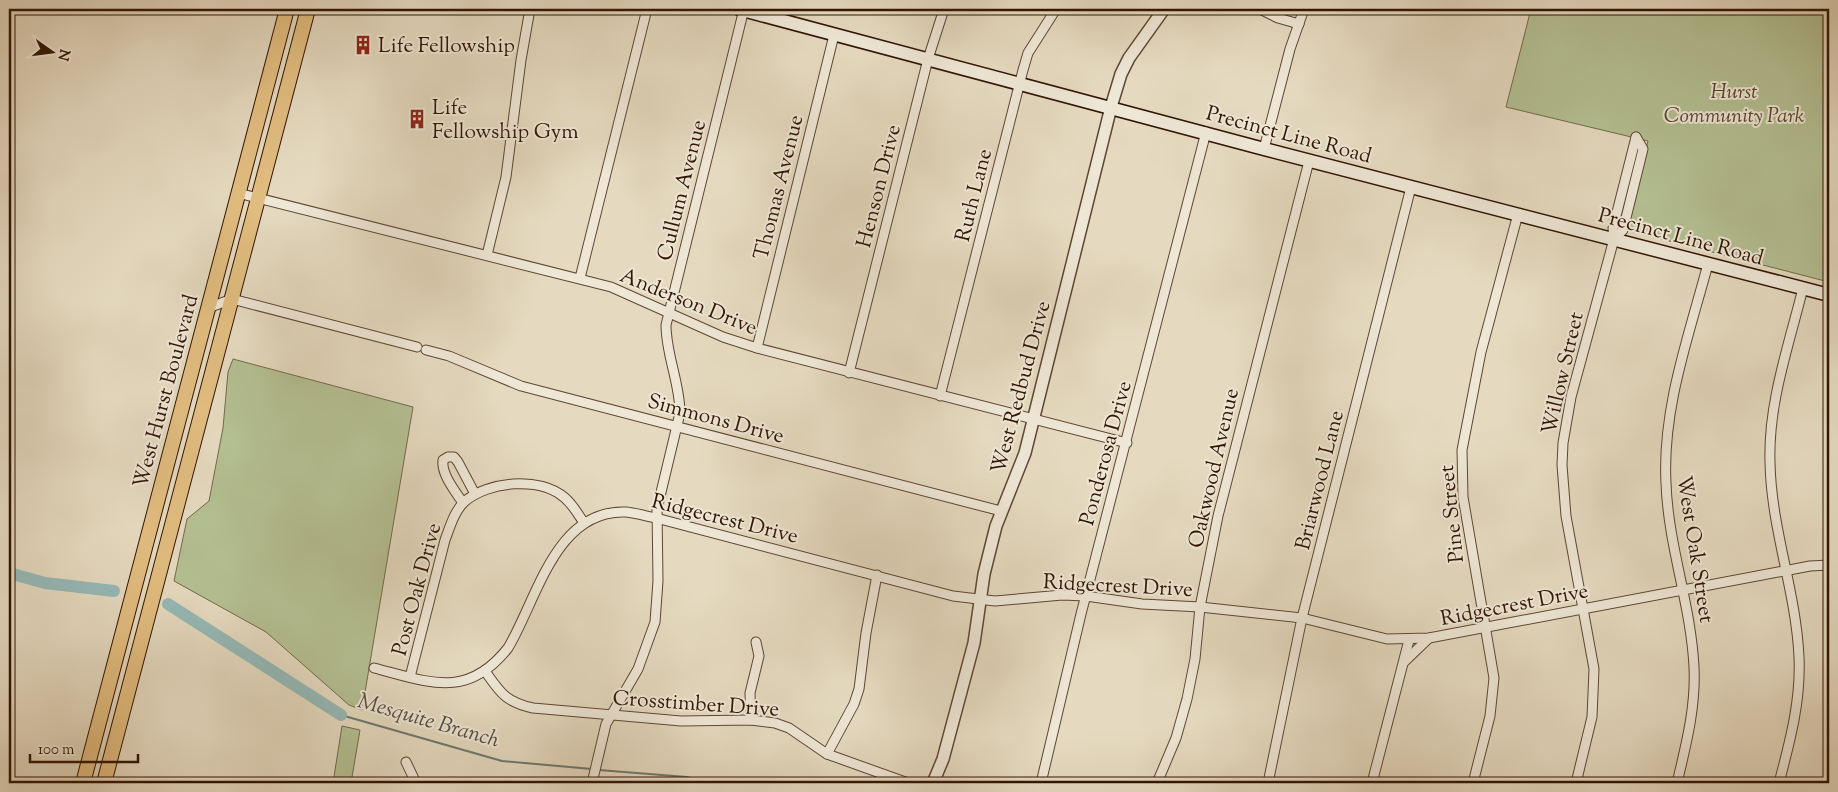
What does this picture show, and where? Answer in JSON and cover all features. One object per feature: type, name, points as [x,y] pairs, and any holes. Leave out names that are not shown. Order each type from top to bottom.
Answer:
[{"type":"main road","name":"West Hurst Boulevard","points":[[83,783],[287,9]]},
{"type":"main road","name":"West Hurst Boulevard","points":[[104,783],[308,9]]},
{"type":"main road","name":"Precinct Line Road","points":[[743,9],[1264,149],[1829,295]]},
{"type":"main road","points":[[168,457],[188,463]]},
{"type":"street","points":[[488,255],[506,177],[521,60],[530,9]]},
{"type":"street","points":[[580,278],[647,9]]},
{"type":"street","name":"Cullum Avenue","points":[[592,782],[606,724],[638,669],[655,622],[658,581],[656,518],[677,426],[680,400],[666,335],[669,311],[743,9]]},
{"type":"street","name":"Henson Drive","points":[[849,372],[928,59],[944,9]]},
{"type":"street","name":"Ruth Lane","points":[[940,396],[1028,53],[1056,9]]},
{"type":"street","name":"West Redbud Drive","points":[[933,783],[943,759],[969,661],[984,574],[1001,510],[1017,477],[1033,420],[1111,107],[1121,74],[1129,58],[1164,9]]},
{"type":"street","points":[[1260,9],[1278,18],[1299,24]]},
{"type":"street","points":[[1264,149],[1290,49],[1304,9]]},
{"type":"street","name":"Thomas Avenue","points":[[757,348],[834,35]]},
{"type":"street","name":"Ponderosa Drive","points":[[1041,783],[1086,596],[1206,132]]},
{"type":"street","name":"Willow Street","points":[[1576,783],[1588,733],[1594,697],[1594,669],[1566,516],[1562,464],[1563,443],[1571,397],[1614,239],[1613,228],[1636,137],[1643,149],[1623,230],[1614,239]]},
{"type":"street","name":"Oakwood Avenue","points":[[1157,783],[1176,738],[1187,699],[1195,659],[1200,607],[1218,516],[1309,160]]},
{"type":"street","name":"Briarwood Lane","points":[[1268,783],[1302,618],[1411,187]]},
{"type":"street","name":"Anderson Drive","points":[[238,193],[580,278],[611,287],[669,311],[722,337],[757,348],[1127,443]]},
{"type":"street","name":"Pine Street","points":[[1473,783],[1493,697],[1494,678],[1463,498],[1462,450],[1481,352],[1518,214]]},
{"type":"street","name":"West Oak Street","points":[[1677,783],[1687,744],[1694,690],[1692,636],[1667,499],[1666,450],[1676,389],[1708,264]]},
{"type":"street","points":[[1779,783],[1792,730],[1798,690],[1797,632],[1770,478],[1771,432],[1778,389],[1803,288]]},
{"type":"street","points":[[208,308],[232,299]]},
{"type":"street","name":"Simmons Drive","points":[[232,299],[449,356],[520,386],[1001,510]]},
{"type":"street","points":[[463,504],[442,466],[443,460],[448,457],[454,458],[458,462],[475,494]]},
{"type":"street","name":"Post Oak Drive","points":[[410,677],[445,540],[452,521],[463,504],[475,494],[497,485],[511,484],[550,490],[564,497],[584,522]]},
{"type":"street","name":"Ridgecrest Drive","points":[[374,668],[434,684],[462,681],[485,670],[498,660],[508,648],[554,556],[564,541],[584,522],[625,512],[656,518],[953,596],[995,601],[1062,595],[1086,596],[1142,604],[1200,607],[1302,618],[1388,639],[1409,640],[1485,628],[1683,590],[1829,565]]},
{"type":"street","points":[[828,754],[854,704],[859,689],[866,633],[877,575]]},
{"type":"street","points":[[1402,665],[1429,638]]},
{"type":"street","points":[[1372,783],[1409,640]]},
{"type":"street","points":[[751,720],[750,692],[759,656],[756,642]]},
{"type":"street","name":"Crosstimber Drive","points":[[485,670],[502,695],[519,704],[681,721],[751,720],[775,723],[789,728],[828,754],[908,783]]},
{"type":"street","points":[[406,762],[416,783]]},
{"type":"green space","name":"Hurst Community Park","points":[[1531,9],[1829,9],[1829,265],[1825,281],[1627,230],[1648,141],[1506,107]]},
{"type":"green space","points":[[233,359],[413,407],[362,710],[349,705],[266,632],[174,581],[187,519],[209,501],[223,428],[228,372]]},
{"type":"green space","points":[[342,726],[360,730],[351,783],[333,783]]},
{"type":"green space","points":[[601,779],[658,783],[599,783]]},
{"type":"waterway","name":"Mesquite Branch","points":[[9,573],[45,583],[114,591]]},
{"type":"waterway","name":"Mesquite Branch","points":[[168,604],[341,715]]},
{"type":"waterway","name":"Mesquite Branch","points":[[341,715],[502,761],[592,769]]},
{"type":"waterway","name":"Mesquite Branch","points":[[599,770],[687,777],[710,783]]},
{"type":"place","name":"Life Fellowship","points":[[363,45]]},
{"type":"place","name":"Life Fellowship Gym","points":[[417,119]]}]
